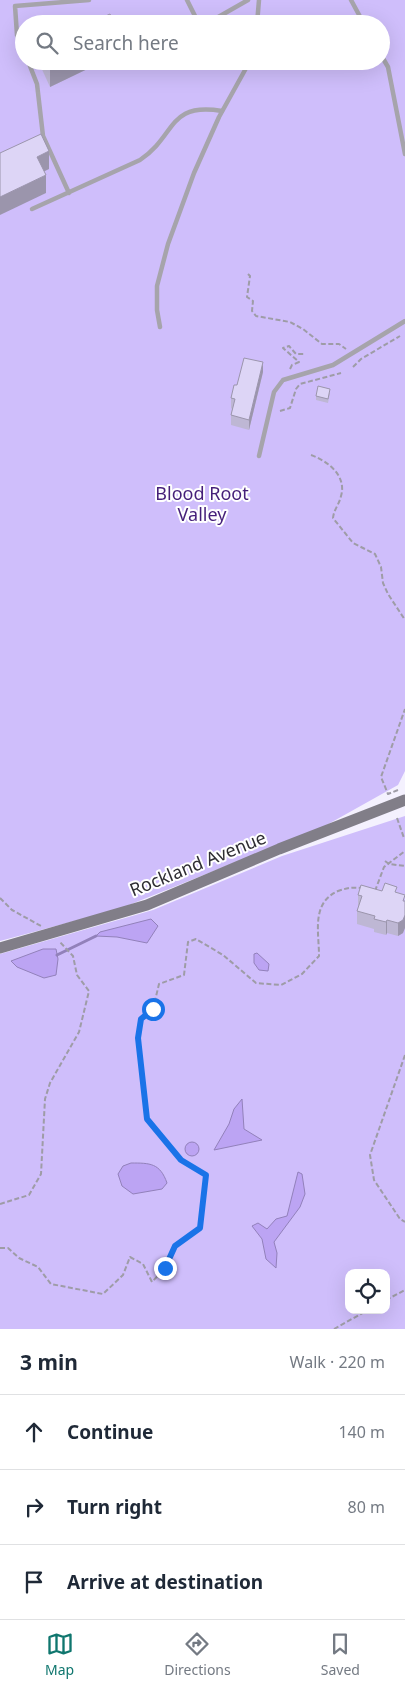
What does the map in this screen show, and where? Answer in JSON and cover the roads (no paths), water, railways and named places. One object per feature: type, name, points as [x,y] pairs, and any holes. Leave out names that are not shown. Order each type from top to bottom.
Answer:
[{"type":"street","name":"Rockland Avenue","points":[[0,948],[147,905],[402,795]]},
{"type":"lane","points":[[16,15],[15,6],[89,0]]},
{"type":"lane","points":[[186,0],[194,15]]},
{"type":"lane","points":[[222,15],[248,0]]},
{"type":"lane","points":[[258,15],[259,0]]},
{"type":"lane","points":[[351,0],[359,15]]},
{"type":"lane","points":[[32,70],[37,84],[43,136],[69,193]]},
{"type":"lane","points":[[160,327],[157,310],[157,286],[162,264],[194,173],[222,111],[245,70]]},
{"type":"lane","points":[[388,70],[405,154]]},
{"type":"lane","points":[[32,209],[120,170],[153,151],[172,123],[183,113],[201,108],[222,111]]},
{"type":"lane","points":[[259,456],[274,392],[283,380],[333,366],[405,321]]},
{"type":"waterway","points":[[57,955],[96,936]]},
{"type":"park label","name":"Blood Root Valley","points":[[202,504]]}]
